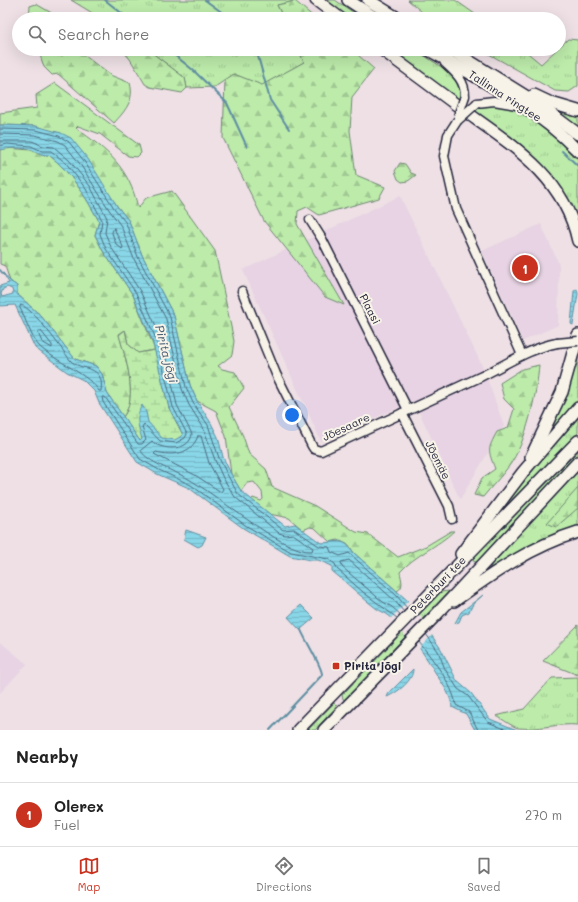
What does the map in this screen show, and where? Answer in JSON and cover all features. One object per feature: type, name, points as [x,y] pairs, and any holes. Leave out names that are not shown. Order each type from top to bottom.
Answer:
[{"type":"highway","points":[[316,0],[332,12]]},
{"type":"highway","points":[[348,0],[366,12]]},
{"type":"highway","points":[[368,0],[388,12]]},
{"type":"highway","points":[[391,56],[522,152],[537,166],[561,198],[569,214],[578,241]]},
{"type":"highway","name":"Tallinna ringtee","points":[[439,56],[524,106],[549,124],[578,151]]},
{"type":"highway","points":[[462,56],[492,74],[551,103],[578,111]]},
{"type":"highway","name":"Tallinna ringtee","points":[[492,74],[578,134]]},
{"type":"highway","points":[[523,472],[562,392],[578,335]]},
{"type":"highway","points":[[446,576],[473,536],[523,472],[578,408]]},
{"type":"highway","name":"Peterburi tee","points":[[298,730],[578,441]]},
{"type":"highway","name":"Peterburi tee","points":[[324,730],[436,614],[578,462]]},
{"type":"highway","points":[[436,614],[488,577],[523,555],[550,542],[578,532]]},
{"type":"street","points":[[437,56],[459,76],[463,84],[465,96],[457,121],[448,135],[444,152],[456,209],[522,355]]},
{"type":"street","points":[[457,121],[477,103],[494,101],[524,106]]},
{"type":"street","name":"Plaasi","points":[[310,220],[322,239],[405,411]]},
{"type":"street","name":"Jõesaare","points":[[242,291],[276,374],[314,450],[321,451],[512,362],[522,355],[544,346],[578,341]]},
{"type":"street","name":"Jõemäe","points":[[405,411],[449,506],[452,519]]},
{"type":"shaded area","points":[[400,196],[484,370],[504,426],[460,499],[414,401],[321,441],[243,270]]},
{"type":"shaded area","points":[[541,224],[559,265],[558,325],[523,341],[482,251]]},
{"type":"shaded area","points":[[0,642],[27,664],[0,693]]},
{"type":"green space","points":[[71,0],[295,1],[277,5],[280,12],[91,12]]},
{"type":"green space","points":[[322,0],[335,0],[353,12],[337,12]]},
{"type":"green space","points":[[408,0],[455,0],[472,12],[422,12]]},
{"type":"green space","points":[[295,1],[308,12],[280,12],[277,5]]},
{"type":"green space","points":[[36,4],[50,12],[30,12],[30,6]]},
{"type":"green space","points":[[568,39],[578,40],[578,86],[569,92],[555,91],[492,56],[531,56],[541,64],[550,56],[566,56],[566,41]]},
{"type":"green space","points":[[40,56],[85,56],[110,75],[130,83],[131,95],[128,105],[114,123],[58,74],[52,75],[44,67]]},
{"type":"green space","points":[[127,56],[156,56],[185,78],[187,88],[182,93],[150,87],[145,84]]},
{"type":"green space","points":[[156,56],[301,56],[304,62],[262,86],[234,74],[215,87],[187,88],[185,78]]},
{"type":"green space","points":[[301,56],[359,56],[374,69],[352,97],[350,131],[356,175],[385,187],[379,198],[319,215],[307,207],[298,211],[297,224],[344,305],[325,297],[264,221],[223,138],[225,80],[234,74],[262,85],[304,62]]},
{"type":"green space","points":[[397,56],[425,56],[451,73],[457,79],[462,91],[460,102]]},
{"type":"green space","points":[[55,83],[139,145],[141,153],[137,157],[128,156],[100,134],[78,126],[76,128],[98,144],[116,161],[129,181],[138,208],[146,198],[172,191],[215,251],[234,341],[232,355],[218,366],[222,369],[235,372],[244,388],[229,407],[243,436],[249,454],[266,469],[272,487],[315,506],[356,532],[368,534],[398,557],[426,546],[451,531],[454,531],[412,561],[400,572],[402,585],[397,591],[354,553],[349,545],[338,540],[330,542],[315,528],[310,527],[303,530],[289,518],[269,514],[251,500],[253,498],[261,501],[263,499],[262,492],[254,482],[247,483],[241,491],[231,474],[226,436],[216,411],[197,401],[190,385],[174,316],[142,255],[129,221],[117,206],[36,126],[0,125],[0,113],[37,108],[36,95]]},
{"type":"green space","points":[[545,104],[578,115],[578,128]]},
{"type":"green space","points":[[480,105],[499,105],[510,108],[532,119],[552,134],[578,159],[578,226],[557,185],[546,169],[517,141],[473,110]]},
{"type":"green space","points":[[7,148],[31,150],[41,155],[49,155],[65,169],[83,194],[99,221],[95,235],[103,251],[133,295],[155,350],[138,353],[128,344],[125,330],[119,334],[127,365],[130,388],[128,409],[123,417],[107,393],[102,374],[96,366],[75,359],[41,316],[17,294],[17,286],[10,281],[5,266],[0,264],[0,150]]},
{"type":"green space","points":[[400,163],[405,164],[411,173],[416,175],[408,181],[402,182],[398,179],[395,171]]},
{"type":"green space","points":[[125,330],[128,344],[138,353],[155,350],[169,408],[183,435],[178,447],[140,441],[123,417],[128,409],[130,399],[127,365],[119,335]]},
{"type":"green space","points":[[578,351],[578,402],[539,448]]},
{"type":"green space","points":[[539,365],[536,390],[530,418],[521,445],[506,470],[483,497],[474,495],[482,478],[495,469],[490,454],[491,443],[497,432],[508,428],[514,409],[504,399],[500,383],[522,369]]},
{"type":"green space","points":[[578,415],[578,433],[503,512],[497,518],[495,517]]},
{"type":"green space","points":[[578,447],[578,456],[479,561],[473,561],[473,558]]},
{"type":"green space","points":[[578,471],[578,527],[534,543],[490,568],[492,562]]},
{"type":"green space","points":[[578,488],[578,508],[556,527],[547,523]]},
{"type":"green space","points":[[449,591],[345,700],[343,699],[342,695],[441,592]]},
{"type":"green space","points":[[578,625],[578,675],[543,661]]},
{"type":"green space","points":[[578,677],[578,725],[518,728],[496,716],[524,709],[552,678]]},
{"type":"green space","points":[[334,703],[337,706],[315,730],[308,730]]},
{"type":"water","points":[[0,125],[36,126],[61,133],[71,138],[88,159],[117,206],[129,221],[142,255],[174,316],[190,385],[197,401],[218,437],[223,457],[241,491],[285,526],[295,524],[321,543],[340,542],[347,545],[407,600],[441,649],[457,681],[471,693],[490,719],[517,730],[475,730],[466,714],[452,707],[447,691],[428,660],[410,635],[396,621],[377,609],[332,571],[332,566],[318,560],[290,556],[243,528],[189,488],[157,474],[137,462],[99,403],[94,391],[83,380],[67,372],[35,348],[15,305],[0,306],[0,286],[9,283],[3,273],[17,286],[17,294],[41,316],[75,359],[96,366],[102,374],[107,393],[140,441],[142,439],[138,426],[138,414],[142,405],[146,412],[148,422],[162,438],[175,440],[183,435],[169,408],[152,340],[133,295],[103,251],[95,235],[99,221],[83,194],[65,169],[49,155],[24,148],[0,150]],"holes":[[[7,287],[12,289],[13,294],[2,297],[1,294],[3,289]]]},
{"type":"water","points":[[577,289],[578,294],[573,325],[571,324],[574,291]]},
{"type":"water","points":[[186,530],[206,537],[202,545],[198,547],[184,539]]},
{"type":"water","points":[[483,595],[473,604],[469,612],[462,615],[459,622],[455,623],[461,612]]},
{"type":"water","points":[[301,605],[314,618],[300,630],[288,617]]},
{"type":"water","points":[[413,669],[408,682],[387,697],[389,693]]},
{"type":"pier","points":[[409,600],[433,634],[418,650],[390,619]]},
{"type":"waterway","points":[[105,0],[120,12]]},
{"type":"waterway","points":[[205,0],[221,12]]},
{"type":"waterway","points":[[176,56],[193,70],[227,103],[247,147]]},
{"type":"waterway","points":[[258,56],[270,100],[289,129]]},
{"type":"waterway","points":[[562,151],[578,166]]},
{"type":"waterway","points":[[0,270],[4,275]]},
{"type":"waterway","points":[[270,730],[322,675],[320,666],[301,630]]},
{"type":"place","name":"Olerex","points":[[525,268]]},
{"type":"place","name":"Pirita jõgi","points":[[336,666]]}]
